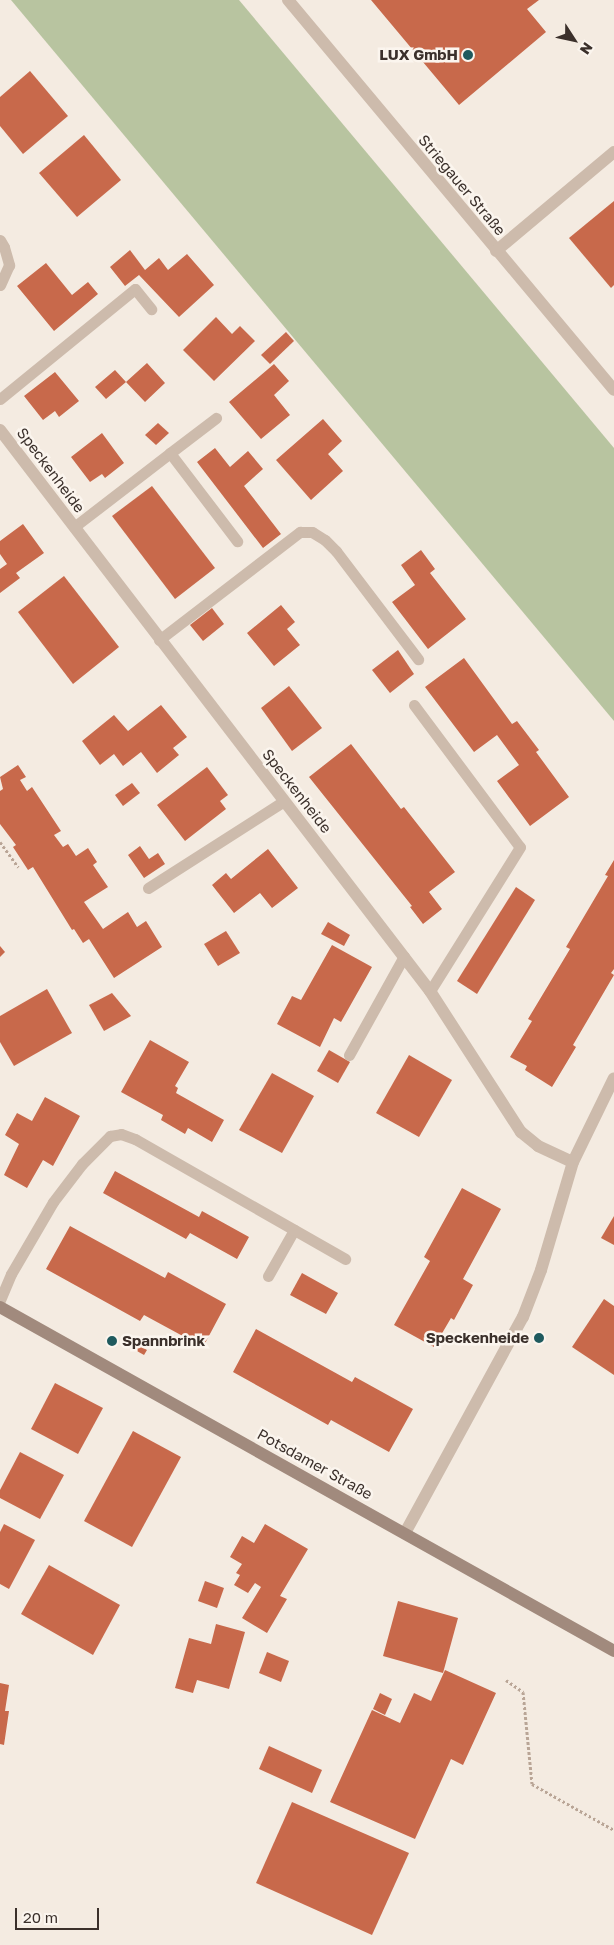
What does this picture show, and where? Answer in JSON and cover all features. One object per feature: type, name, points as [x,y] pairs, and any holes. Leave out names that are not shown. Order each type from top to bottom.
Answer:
[{"type":"street","name":"Striegauer Straße","points":[[288,0],[614,390]]},
{"type":"street","points":[[496,251],[614,152]]},
{"type":"street","name":"Speckenheide","points":[[0,430],[159,640],[430,991],[521,1132],[538,1146],[573,1162]]},
{"type":"street","points":[[405,1533],[523,1317],[541,1270],[573,1162],[614,1078]]},
{"type":"street","name":"Potsdamer Straße","points":[[0,1307],[614,1651]]},
{"type":"lane","points":[[0,240],[9,265],[0,286]]},
{"type":"lane","points":[[0,399],[135,289],[151,309]]},
{"type":"lane","points":[[74,527],[216,418]]},
{"type":"lane","points":[[170,454],[237,541]]},
{"type":"lane","points":[[159,640],[300,532],[312,532],[325,540],[336,551],[418,659]]},
{"type":"lane","points":[[414,705],[520,846],[430,991]]},
{"type":"lane","points":[[148,888],[284,801]]},
{"type":"lane","points":[[349,1055],[404,956]]},
{"type":"lane","points":[[0,1300],[11,1274],[53,1202],[82,1164],[110,1136],[121,1134],[135,1139],[345,1259]]},
{"type":"lane","points":[[268,1276],[294,1230]]},
{"type":"path","points":[[0,842],[18,867]]},
{"type":"path","points":[[506,1680],[523,1692],[532,1784],[614,1830]]},
{"type":"green space","points":[[11,0],[239,0],[614,448],[614,721]]},
{"type":"building","name":"LUX GmbH","points":[[371,0],[539,0],[527,9],[546,32],[459,105]]},
{"type":"building","points":[[30,71],[68,116],[23,154],[0,126],[0,97]]},
{"type":"building","points":[[84,135],[121,180],[77,217],[39,173]]},
{"type":"building","points":[[614,201],[614,285],[611,288],[569,238]]},
{"type":"building","points":[[130,250],[145,270],[159,258],[168,270],[187,254],[214,285],[179,317],[139,275],[125,286],[110,267]]},
{"type":"building","points":[[46,263],[72,295],[88,282],[98,294],[54,331],[17,286]]},
{"type":"building","points":[[216,317],[232,334],[240,326],[255,341],[214,381],[183,350]]},
{"type":"building","points":[[286,332],[294,341],[270,364],[261,355]]},
{"type":"building","points":[[147,363],[165,383],[145,402],[126,382]]},
{"type":"building","points":[[274,364],[289,381],[274,395],[290,415],[261,439],[229,402]]},
{"type":"building","points":[[115,370],[126,382],[106,399],[95,387]]},
{"type":"building","points":[[55,372],[79,401],[59,417],[55,411],[43,420],[24,396]]},
{"type":"building","points":[[323,419],[342,441],[328,454],[343,471],[311,500],[276,460]]},
{"type":"building","points":[[158,423],[169,433],[156,445],[145,435]]},
{"type":"building","points":[[102,433],[124,463],[105,478],[102,474],[90,482],[71,457]]},
{"type":"building","points":[[215,448],[230,467],[248,451],[263,469],[244,486],[281,534],[263,548],[197,462]]},
{"type":"building","points":[[152,486],[215,568],[175,599],[112,516]]},
{"type":"building","points":[[23,524],[44,553],[16,573],[20,578],[0,593],[0,569],[7,564],[0,554],[0,541]]},
{"type":"building","points":[[421,550],[435,569],[430,573],[466,619],[428,649],[392,602],[415,585],[401,565]]},
{"type":"building","points":[[64,576],[119,647],[73,684],[18,612]]},
{"type":"building","points":[[281,605],[295,622],[287,629],[300,645],[274,666],[247,633]]},
{"type":"building","points":[[212,608],[224,624],[203,641],[190,625]]},
{"type":"building","points":[[398,650],[414,674],[390,693],[372,670]]},
{"type":"building","points":[[464,658],[512,724],[517,721],[539,750],[536,752],[569,797],[530,826],[497,781],[519,765],[497,735],[474,752],[425,687]]},
{"type":"building","points":[[289,686],[322,728],[292,751],[261,708]]},
{"type":"building","points":[[161,705],[187,737],[173,748],[179,755],[157,773],[141,752],[123,766],[114,754],[100,765],[82,741],[114,715],[128,731]]},
{"type":"building","points":[[351,744],[401,809],[404,807],[455,872],[429,892],[442,909],[423,924],[410,907],[412,906],[309,777]]},
{"type":"building","points":[[18,765],[26,777],[20,780],[27,791],[32,787],[61,831],[54,835],[63,847],[68,844],[76,856],[88,848],[97,862],[93,865],[108,887],[84,902],[103,929],[128,912],[137,927],[146,921],[162,947],[114,978],[89,939],[83,943],[74,929],[72,930],[33,867],[28,870],[13,847],[16,845],[0,824],[0,791],[3,789],[0,777]]},
{"type":"building","points":[[207,767],[228,795],[220,801],[226,809],[185,841],[157,805]]},
{"type":"building","points":[[132,783],[140,793],[123,806],[115,795]]},
{"type":"building","points":[[140,846],[149,859],[158,853],[165,864],[144,878],[128,855]]},
{"type":"building","points":[[268,849],[298,888],[272,908],[260,893],[234,913],[212,885],[226,873],[231,879]]},
{"type":"building","points":[[614,860],[614,969],[611,973],[614,975],[573,1045],[576,1047],[552,1087],[525,1070],[527,1066],[510,1057],[532,1021],[528,1019],[570,949],[566,947],[608,876],[605,875]]},
{"type":"building","points":[[516,887],[535,900],[477,994],[457,981]]},
{"type":"building","points":[[328,922],[350,935],[344,946],[321,934]]},
{"type":"building","points":[[226,931],[240,953],[218,966],[204,944]]},
{"type":"building","points":[[332,945],[372,967],[341,1022],[334,1018],[320,1047],[277,1024],[292,996],[301,1000]]},
{"type":"building","points":[[0,946],[5,952],[0,957]]},
{"type":"building","points":[[47,989],[72,1033],[14,1066],[0,1042],[0,1016]]},
{"type":"building","points":[[112,993],[131,1016],[104,1031],[89,1005]]},
{"type":"building","points":[[150,1040],[189,1062],[175,1086],[178,1088],[176,1093],[224,1120],[212,1142],[188,1128],[185,1134],[161,1120],[163,1115],[121,1092]]},
{"type":"building","points":[[329,1050],[350,1062],[338,1083],[317,1071]]},
{"type":"building","points":[[409,1055],[452,1080],[419,1137],[376,1113]]},
{"type":"building","points":[[272,1073],[314,1096],[282,1153],[239,1130]]},
{"type":"building","points":[[45,1097],[80,1116],[53,1166],[43,1160],[27,1188],[4,1175],[19,1144],[5,1135],[17,1113],[32,1121]]},
{"type":"building","points":[[115,1171],[199,1217],[202,1211],[249,1237],[237,1259],[190,1233],[186,1239],[103,1193]]},
{"type":"building","points":[[462,1188],[501,1209],[463,1279],[473,1285],[454,1320],[451,1318],[434,1347],[394,1325],[430,1261],[424,1257]]},
{"type":"building","points":[[614,1216],[614,1245],[601,1238]]},
{"type":"building","points":[[70,1226],[165,1278],[168,1272],[226,1304],[203,1347],[144,1315],[140,1321],[46,1269]]},
{"type":"building","points":[[302,1273],[338,1293],[326,1314],[290,1295]]},
{"type":"building","points":[[604,1299],[614,1306],[614,1375],[572,1347]]},
{"type":"building","points":[[256,1329],[352,1382],[355,1377],[413,1409],[389,1452],[331,1420],[328,1425],[233,1372]]},
{"type":"building","points":[[131,1341],[147,1350],[144,1355],[128,1346]]},
{"type":"building","points":[[55,1383],[103,1408],[78,1454],[31,1429]]},
{"type":"building","points":[[133,1431],[181,1457],[132,1547],[84,1521]]},
{"type":"building","points":[[20,1452],[64,1475],[40,1519],[0,1498],[0,1490]]},
{"type":"building","points":[[4,1524],[35,1540],[9,1589],[0,1584],[0,1532]]},
{"type":"building","points":[[265,1524],[308,1549],[280,1596],[287,1599],[267,1633],[242,1618],[261,1587],[255,1583],[248,1593],[234,1585],[240,1575],[236,1573],[242,1564],[230,1557],[242,1536],[254,1543]]},
{"type":"building","points":[[49,1565],[120,1605],[93,1655],[21,1614]]},
{"type":"building","points":[[205,1581],[224,1588],[217,1608],[198,1601]]},
{"type":"building","points":[[398,1601],[458,1618],[443,1673],[383,1656]]},
{"type":"building","points":[[216,1624],[245,1632],[229,1689],[197,1680],[193,1693],[175,1688],[189,1638],[211,1644]]},
{"type":"building","points":[[267,1652],[289,1661],[281,1682],[259,1673]]},
{"type":"building","points":[[445,1670],[496,1693],[463,1765],[451,1759],[415,1839],[330,1802],[372,1710],[400,1723],[414,1693],[431,1701]]},
{"type":"building","points":[[0,1683],[9,1685],[5,1711],[9,1711],[4,1745],[0,1744]]},
{"type":"building","points":[[380,1693],[392,1699],[385,1715],[373,1709]]},
{"type":"building","points":[[269,1746],[322,1770],[312,1793],[259,1769]]},
{"type":"building","points":[[292,1802],[409,1853],[372,1935],[256,1883]]},
{"type":"place","name":"LUX GmbH","points":[[468,55]]},
{"type":"place","name":"Speckenheide","points":[[539,1338]]},
{"type":"place","name":"Spannbrink","points":[[112,1341]]}]
